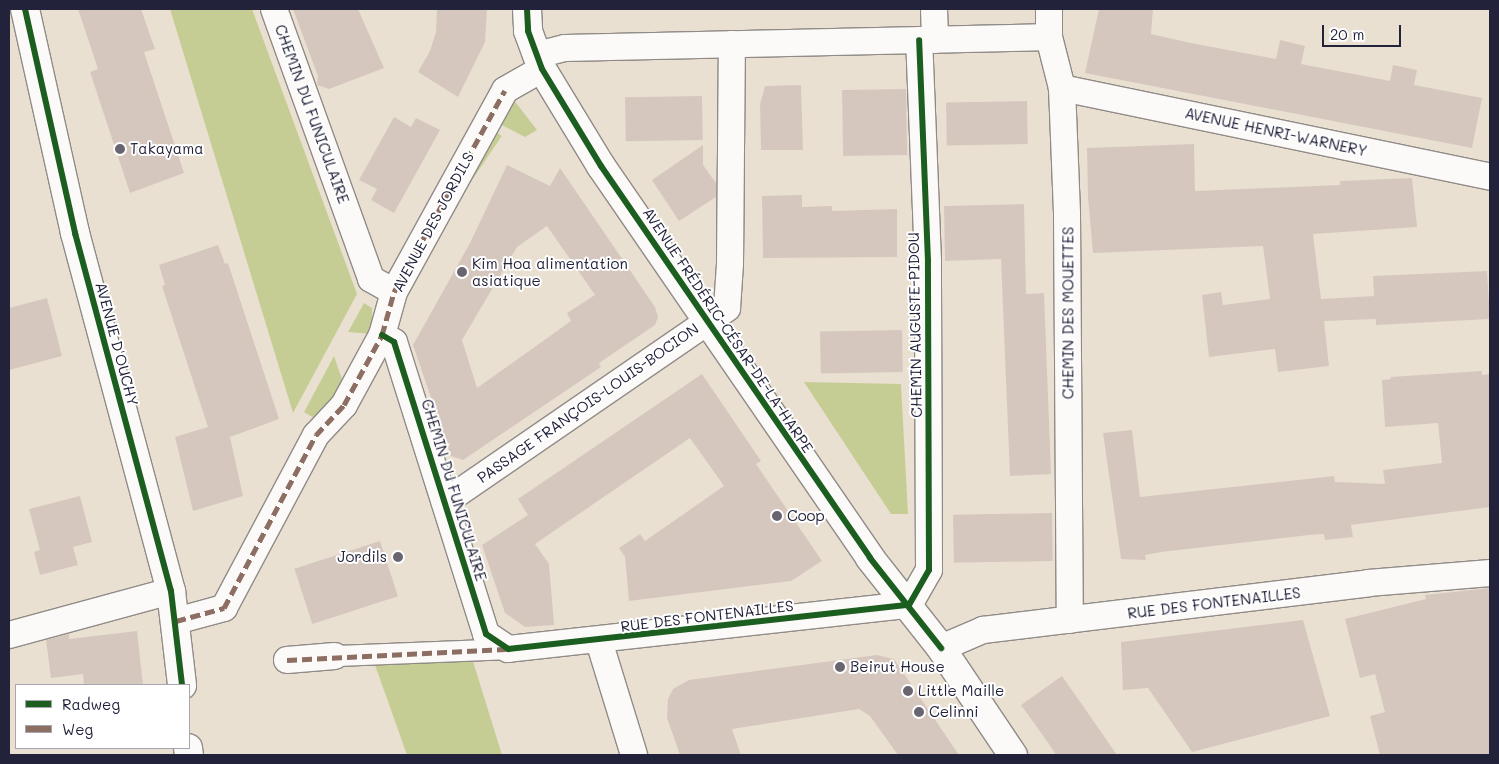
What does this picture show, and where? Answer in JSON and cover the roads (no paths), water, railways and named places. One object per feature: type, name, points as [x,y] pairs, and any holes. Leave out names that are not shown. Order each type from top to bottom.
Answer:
[{"type":"street","name":"AVENUE D'OUCHY","points":[[25,9],[74,233],[171,591],[182,684]]},
{"type":"street","name":"CHEMIN DU FUNICULAIRE","points":[[274,9],[371,279],[394,292]]},
{"type":"street","name":"AVENUE FRÉDÉRIC-CÉSAR-DE-LA-HARPE","points":[[527,9],[528,31],[539,62],[601,166],[870,558],[909,605],[941,648],[1013,755]]},
{"type":"street","name":"CHEMIN AUGUSTE-PIDOU","points":[[909,605],[929,570],[927,40],[934,9]]},
{"type":"street","name":"CHEMIN DES MOUETTES","points":[[1049,9],[1049,36],[1062,88],[1067,215],[1070,620]]},
{"type":"street","points":[[539,62],[565,48],[1049,36]]},
{"type":"street","points":[[707,321],[727,308],[730,264],[732,44]]},
{"type":"street","name":"AVENUE DES JORDILS","points":[[176,621],[224,608],[316,435],[344,405],[382,335],[394,292],[505,90],[539,62]]},
{"type":"street","name":"AVENUE HENRI-WARNERY","points":[[1062,88],[1490,177]]},
{"type":"street","name":"PASSAGE FRANÇOIS-LOUIS-BOCION","points":[[445,502],[707,321]]},
{"type":"street","name":"CHEMIN DU FUNICULAIRE","points":[[382,335],[394,342],[486,634],[508,649]]},
{"type":"street","name":"RUE DES FONTENAILLES","points":[[941,648],[983,630],[1369,583],[1490,573]]},
{"type":"street","points":[[9,635],[171,591]]},
{"type":"street","name":"RUE DES FONTENAILLES","points":[[287,660],[335,656],[508,649],[909,605]]},
{"type":"street","points":[[599,640],[634,755]]},
{"type":"place","name":"Takayama","points":[[120,149]]},
{"type":"place","name":"Kim Hoa alimentation asiatique","points":[[462,272]]},
{"type":"place","name":"Coop","points":[[777,516]]},
{"type":"place","name":"Jordils","points":[[398,557]]},
{"type":"place","name":"Beirut House","points":[[840,667]]},
{"type":"place","name":"Little Maille","points":[[908,691]]},
{"type":"place","name":"Celinni","points":[[919,712]]}]
